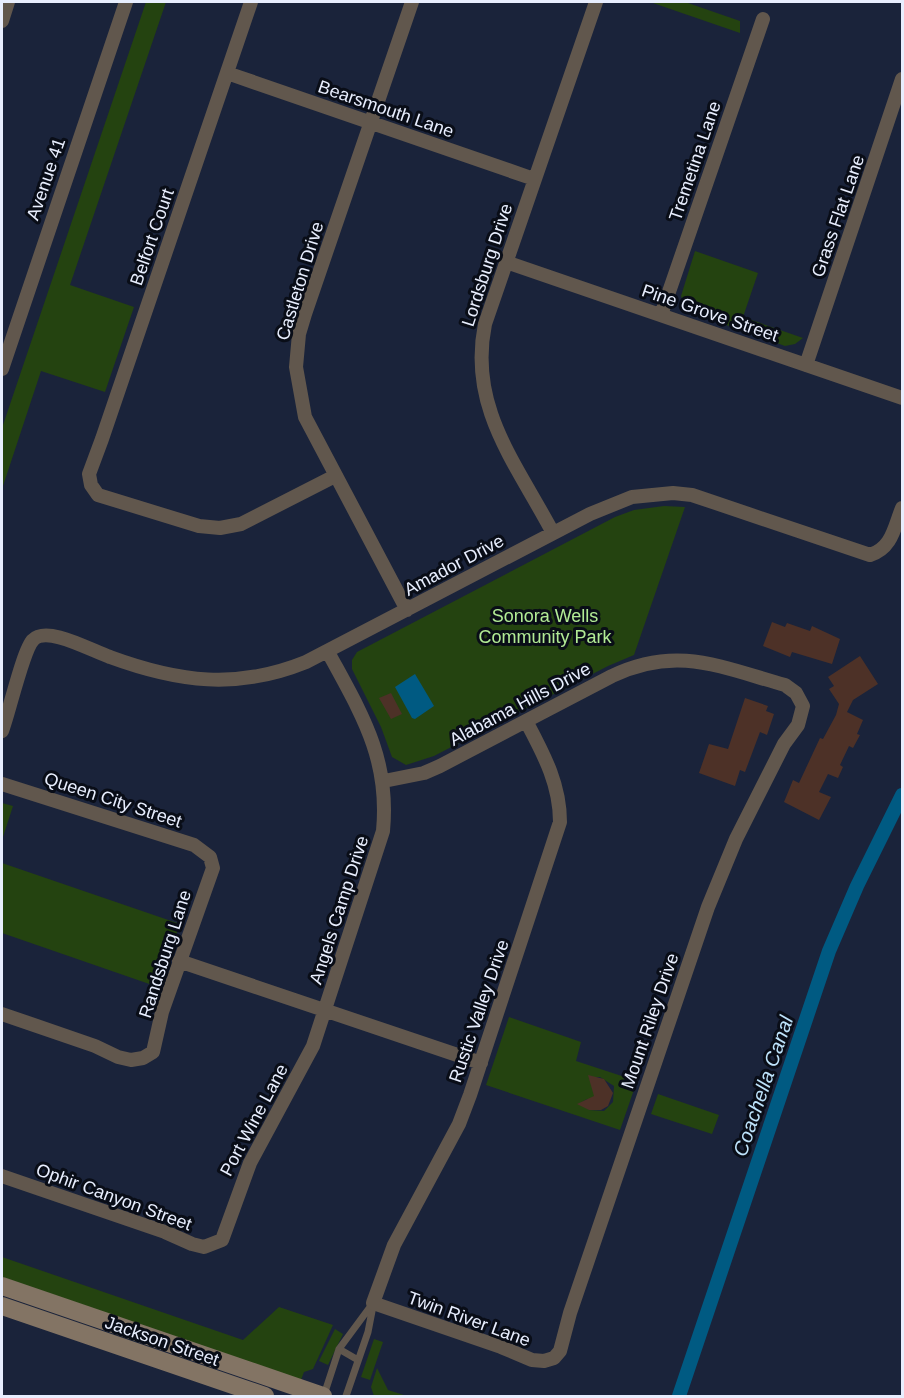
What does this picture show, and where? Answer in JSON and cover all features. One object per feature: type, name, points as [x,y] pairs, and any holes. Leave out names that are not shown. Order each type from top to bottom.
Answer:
[{"type":"street","points":[[2,21],[8,2]]},
{"type":"street","name":"Avenue 41","points":[[2,369],[126,2]]},
{"type":"street","name":"Belfort Court","points":[[251,2],[89,474],[91,485],[98,495],[110,500],[135,505],[199,526],[220,528],[241,524],[258,517],[335,477]]},
{"type":"street","name":"Castleton Drive","points":[[407,610],[304,417],[297,384],[297,350],[305,314],[412,2]]},
{"type":"street","name":"Lordsburg Drive","points":[[554,533],[494,422],[483,394],[480,346],[485,324],[596,2]]},
{"type":"street","name":"Tremetina Lane","points":[[661,315],[763,19]]},
{"type":"street","name":"Bearsmouth Lane","points":[[227,73],[534,179]]},
{"type":"street","name":"Grass Flat Lane","points":[[806,365],[903,79]]},
{"type":"street","name":"Pine Grove Street","points":[[506,262],[903,398]]},
{"type":"street","name":"Amador Drive","points":[[2,731],[19,681],[26,650],[34,638],[42,635],[60,637],[166,676],[208,680],[262,676],[287,670],[328,652],[554,533],[610,505],[632,497],[673,493],[713,500],[870,555],[882,551],[888,545],[903,508]]},
{"type":"street","name":"Angels Camp Drive","points":[[326,1010],[377,855],[386,806],[379,759],[365,720],[328,652]]},
{"type":"street","name":"Alabama Hills Drive","points":[[384,781],[424,773],[440,766],[631,667],[657,660],[702,660],[785,685],[796,693],[802,706]]},
{"type":"street","name":"Mount Riley Drive","points":[[554,1358],[563,1342],[570,1313],[708,907],[736,839],[784,744],[798,725],[802,706]]},
{"type":"street","name":"Rustic Valley Drive","points":[[373,1303],[394,1245],[459,1124],[560,822],[560,802],[556,782],[526,721]]},
{"type":"street","name":"Queen City Street","points":[[2,784],[194,845],[210,857]]},
{"type":"street","name":"Randsburg Lane","points":[[2,1014],[95,1046],[118,1057],[143,1058],[153,1052],[162,1012],[179,961],[199,902],[211,878],[213,868],[210,857]]},
{"type":"street","points":[[179,961],[481,1063]]},
{"type":"street","name":"Port Wine Lane","points":[[214,1245],[222,1240],[227,1231],[242,1179],[310,1053],[326,1010]]},
{"type":"street","name":"Ophir Canyon Street","points":[[2,1176],[165,1232],[192,1244],[204,1247],[214,1245]]},
{"type":"street","name":"Jackson Street","points":[[2,1286],[323,1396]]},
{"type":"street","name":"Twin River Lane","points":[[373,1303],[532,1360],[544,1361],[554,1358]]},
{"type":"street","name":"Jackson Street","points":[[2,1306],[265,1396]]},
{"type":"lane","name":"Rustic Valley Drive","points":[[323,1396],[339,1349],[373,1303]]},
{"type":"lane","name":"Rustic Valley Drive","points":[[346,1396],[373,1303]]},
{"type":"lane","points":[[339,1349],[358,1360]]},
{"type":"green space","points":[[146,2],[166,2],[70,285],[134,307],[105,392],[41,371],[2,489],[2,428]]},
{"type":"green space","points":[[650,2],[685,2],[740,21],[740,33]]},
{"type":"green space","points":[[695,251],[758,273],[743,317],[803,338],[795,344],[785,346],[687,311],[681,296]]},
{"type":"green space","name":"Sonora Wells Community Park","points":[[664,506],[685,507],[634,655],[608,666],[434,756],[406,765],[392,757],[381,727],[352,669],[352,660],[357,652],[615,517],[634,510]]},
{"type":"green space","points":[[2,803],[13,806],[2,840]]},
{"type":"green space","points":[[2,863],[180,924],[158,987],[2,933]]},
{"type":"green space","points":[[509,1017],[581,1042],[576,1061],[637,1081],[620,1130],[486,1085]],"holes":[[[589,1077],[600,1077],[614,1086],[613,1102],[604,1111],[589,1110],[580,1103],[587,1099],[592,1102],[601,1088]]]},
{"type":"green space","points":[[658,1094],[719,1115],[712,1134],[651,1114]]},
{"type":"green space","points":[[2,1257],[243,1340],[279,1307],[333,1325],[313,1369],[304,1372],[301,1380],[2,1277]]},
{"type":"green space","points":[[335,1329],[343,1334],[328,1365],[319,1361]]},
{"type":"green space","points":[[374,1339],[383,1342],[370,1380],[361,1377]]},
{"type":"green space","points":[[377,1368],[388,1390],[407,1396],[374,1396],[371,1387]]},
{"type":"water","points":[[415,674],[434,706],[415,719],[412,718],[395,687]]},
{"type":"building","points":[[772,622],[785,627],[787,623],[810,631],[812,626],[840,639],[832,664],[792,652],[790,657],[763,646]]},
{"type":"building","points":[[860,656],[878,684],[853,700],[847,712],[863,720],[857,734],[860,735],[853,748],[849,746],[840,765],[843,767],[838,778],[828,774],[819,792],[831,797],[819,820],[784,802],[793,780],[799,783],[820,738],[823,739],[836,715],[839,704],[829,689],[834,686],[828,677]]},
{"type":"building","points":[[391,693],[402,714],[391,719],[379,698]]},
{"type":"building","points":[[745,698],[768,706],[766,711],[774,714],[767,735],[760,732],[745,772],[740,770],[735,786],[699,773],[709,744],[728,749]]},
{"type":"building","points":[[588,1075],[604,1079],[613,1093],[608,1106],[601,1110],[589,1110],[577,1104],[594,1096]]},
{"type":"waterway","name":"Coachella Canal","points":[[679,1396],[829,951],[857,886],[902,795]]}]
